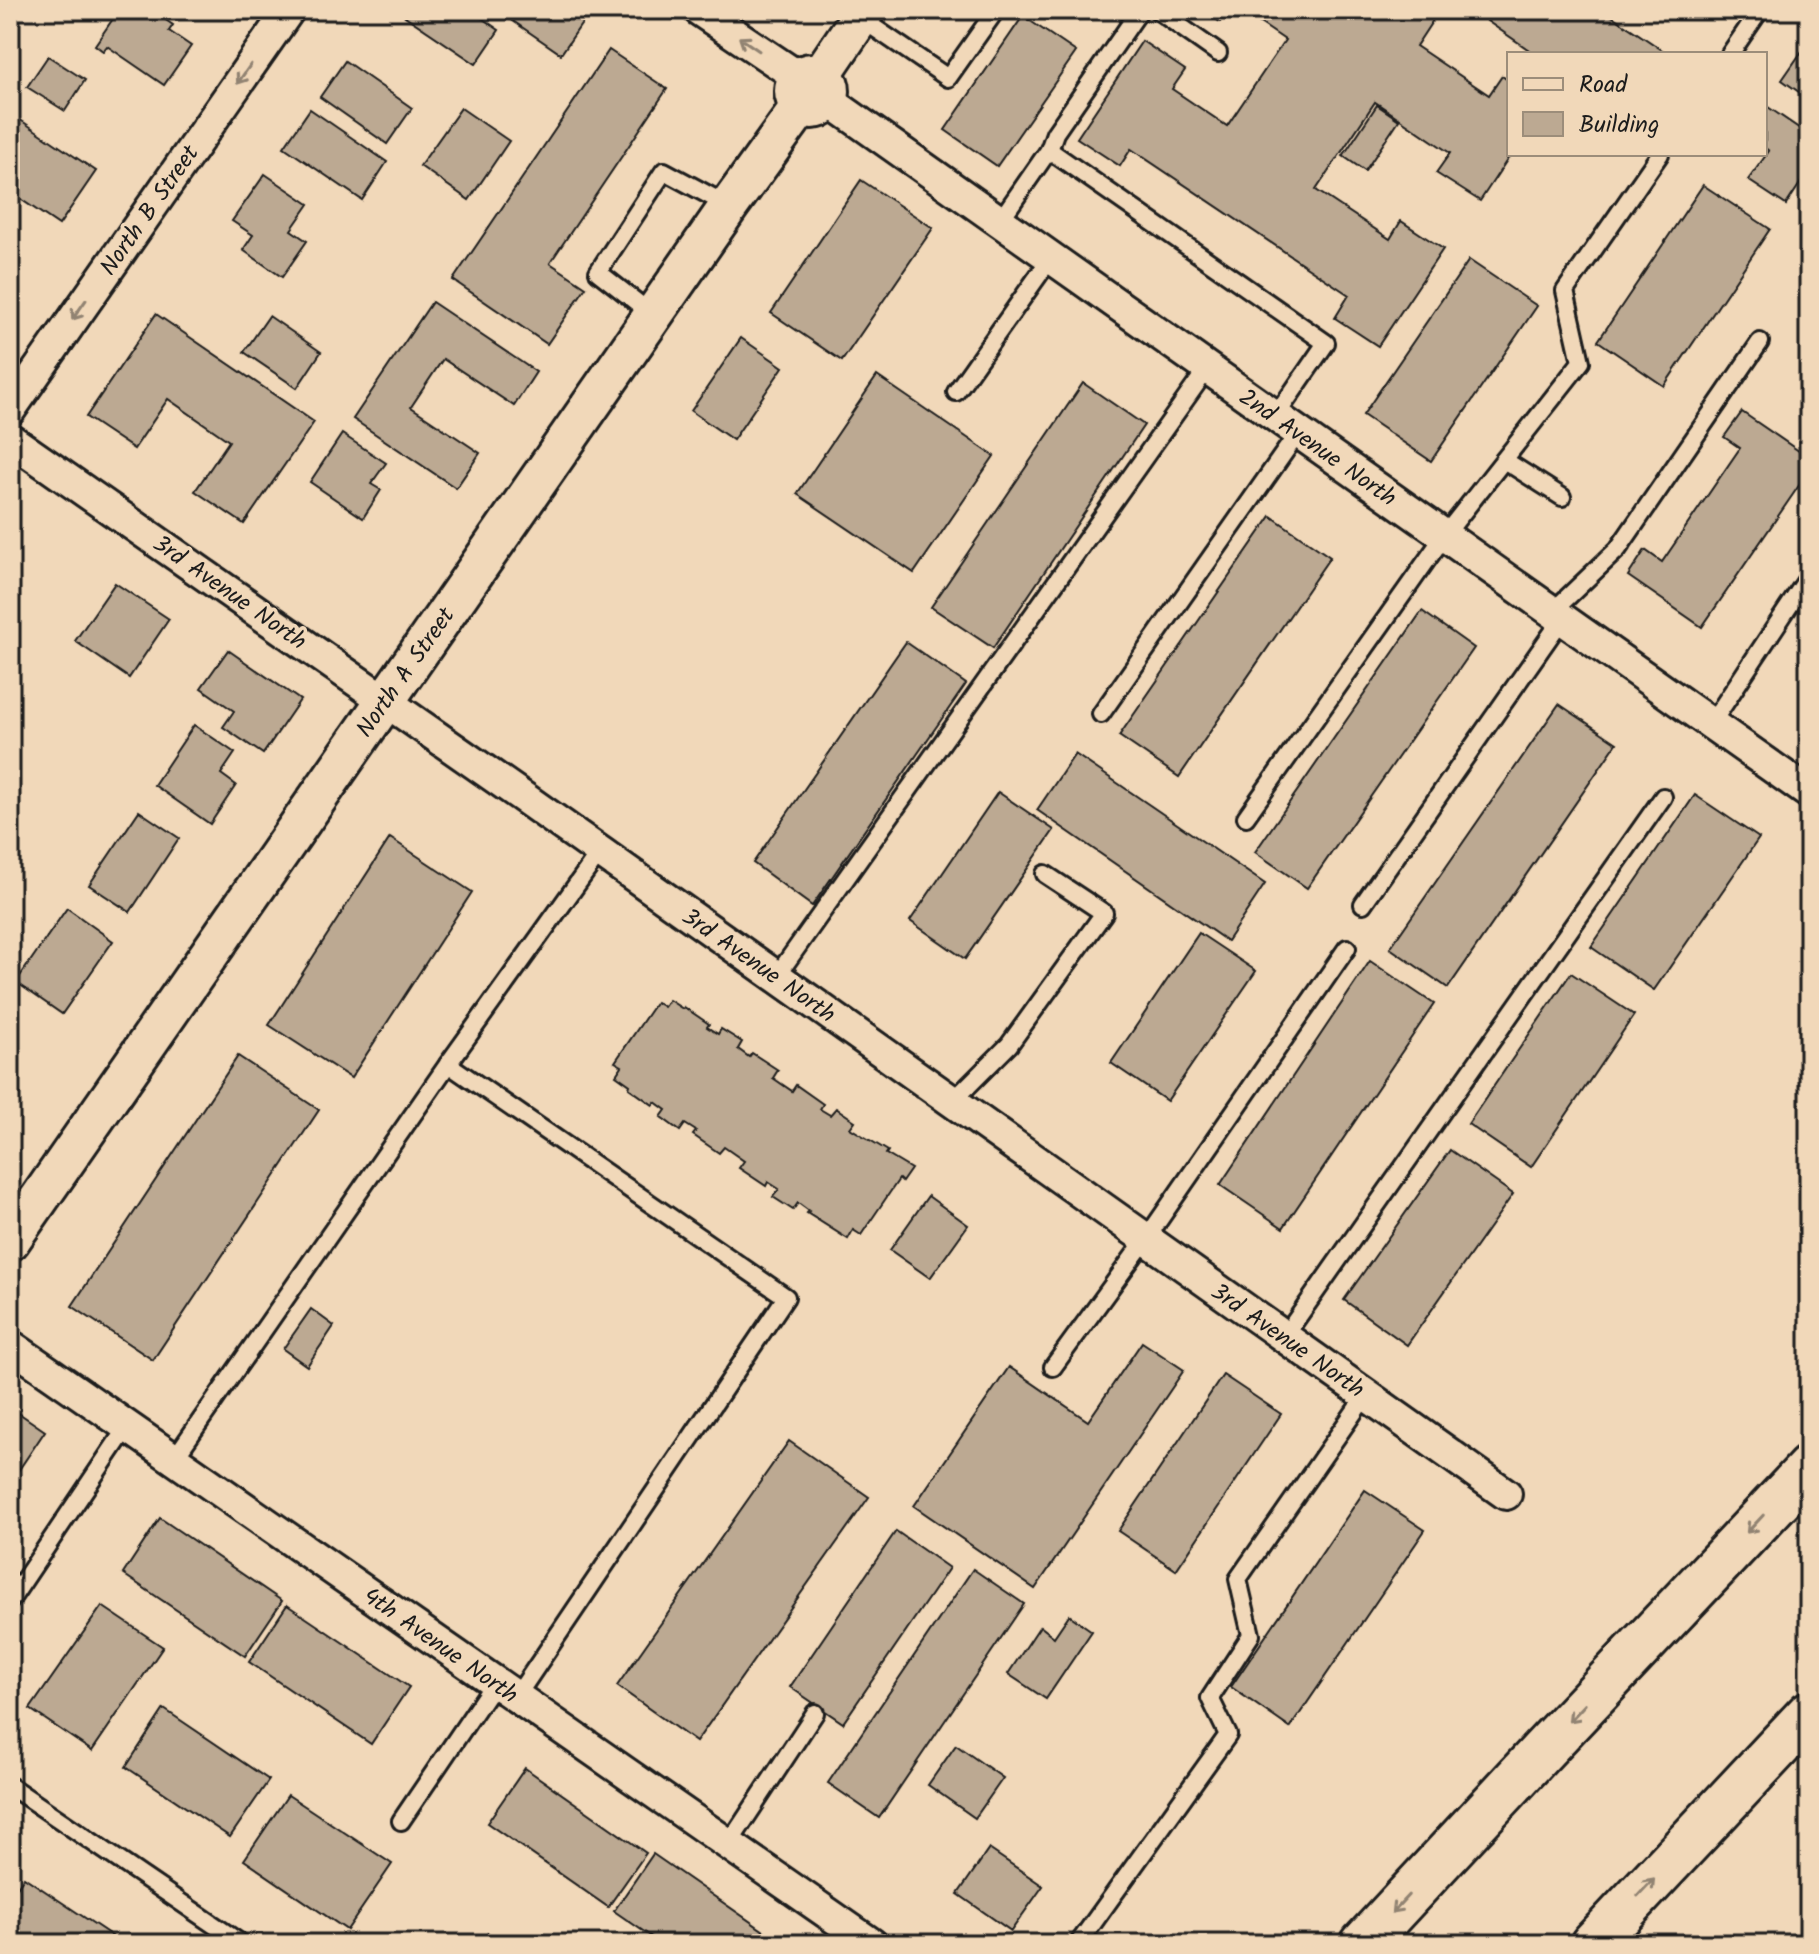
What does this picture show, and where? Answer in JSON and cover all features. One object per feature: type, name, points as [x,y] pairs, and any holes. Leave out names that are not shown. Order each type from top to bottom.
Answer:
[{"type":"highway","points":[[1363,1944],[1809,1468]]},
{"type":"highway","points":[[1593,1944],[1809,1714]]},
{"type":"street","name":"North B Street","points":[[10,410],[289,10]]},
{"type":"street","name":"2nd Avenue North","points":[[699,10],[1809,793]]},
{"type":"street","name":"North A Street","points":[[10,1241],[862,14]]},
{"type":"street","name":"3rd Avenue North","points":[[10,439],[385,700],[1506,1494]]},
{"type":"street","name":"4th Avenue North","points":[[10,1345],[865,1942]]},
{"type":"lane","points":[[862,14],[948,78],[996,10]]},
{"type":"lane","points":[[999,222],[1049,150],[1055,133],[1140,10]]},
{"type":"lane","points":[[1157,10],[1218,53]]},
{"type":"lane","points":[[1731,52],[1755,12]]},
{"type":"lane","points":[[1049,150],[1326,343],[1287,425],[1101,714]]},
{"type":"lane","points":[[1246,817],[1444,536],[1581,362],[1565,291],[1659,156]]},
{"type":"lane","points":[[653,315],[598,272],[664,171],[729,206]]},
{"type":"lane","points":[[956,392],[1050,259]]},
{"type":"lane","points":[[1363,904],[1557,615],[1618,549],[1760,342]]},
{"type":"lane","points":[[776,977],[1207,369]]},
{"type":"lane","points":[[1504,460],[1562,497]]},
{"type":"lane","points":[[1711,724],[1809,576]]},
{"type":"lane","points":[[1284,1337],[1663,797]]},
{"type":"lane","points":[[174,1459],[448,1064],[600,852]]},
{"type":"lane","points":[[952,1102],[1009,1045],[1104,913],[1045,874]]},
{"type":"lane","points":[[1053,1367],[1146,1239],[1347,948]]},
{"type":"lane","points":[[401,1821],[505,1689],[786,1297],[448,1064]]},
{"type":"lane","points":[[1078,1944],[1228,1735],[1210,1698],[1251,1635],[1238,1579],[1366,1395]]},
{"type":"lane","points":[[10,1601],[127,1427]]},
{"type":"lane","points":[[728,1845],[815,1713]]},
{"type":"lane","points":[[10,1786],[242,1944]]},
{"type":"building","points":[[119,10],[151,10],[173,25],[169,31],[191,46],[164,85],[107,46],[103,51],[95,45]]},
{"type":"building","points":[[396,10],[470,10],[499,30],[476,64]]},
{"type":"building","points":[[497,10],[591,10],[561,54]]},
{"type":"building","points":[[1201,10],[1228,10],[1220,22]]},
{"type":"building","points":[[1241,10],[1425,10],[1435,17],[1416,46],[1489,95],[1502,76],[1507,80],[1507,156],[1510,156],[1480,201],[1436,173],[1450,153],[1375,102],[1316,190],[1390,239],[1401,221],[1443,249],[1378,346],[1335,318],[1349,295],[1131,149],[1120,166],[1077,138],[1142,41],[1185,70],[1172,89],[1227,126],[1285,40]]},
{"type":"building","points":[[1494,10],[1603,10],[1665,52],[1532,52],[1487,21]]},
{"type":"building","points":[[1023,16],[1076,52],[997,166],[945,130]]},
{"type":"building","points":[[1809,41],[1809,99],[1782,80]]},
{"type":"building","points":[[609,50],[667,89],[550,263],[586,287],[547,344],[453,280]]},
{"type":"building","points":[[48,56],[85,80],[65,111],[27,87]]},
{"type":"building","points":[[345,61],[412,108],[387,144],[320,97]]},
{"type":"building","points":[[1377,105],[1399,120],[1365,171],[1343,156]]},
{"type":"building","points":[[1767,106],[1809,135],[1809,170],[1786,205],[1748,180],[1769,151]]},
{"type":"building","points":[[461,108],[509,141],[469,200],[420,166]]},
{"type":"building","points":[[310,109],[387,162],[362,200],[284,147]]},
{"type":"building","points":[[10,113],[96,171],[59,225],[10,192]]},
{"type":"building","points":[[265,174],[309,204],[291,230],[307,241],[282,277],[243,250],[253,235],[232,221]]},
{"type":"building","points":[[861,180],[933,228],[842,361],[771,313]]},
{"type":"building","points":[[1703,185],[1770,229],[1664,386],[1598,341]]},
{"type":"building","points":[[1469,260],[1537,306],[1431,461],[1363,415]]},
{"type":"building","points":[[432,302],[536,372],[514,406],[443,359],[411,407],[480,453],[456,488],[353,419]]},
{"type":"building","points":[[156,314],[314,422],[244,524],[195,491],[229,441],[168,399],[134,449],[86,417]]},
{"type":"building","points":[[269,316],[321,352],[297,388],[244,352]]},
{"type":"building","points":[[741,338],[783,367],[733,440],[691,411]]},
{"type":"building","points":[[877,376],[994,456],[914,573],[797,494]]},
{"type":"building","points":[[1083,383],[1144,425],[993,648],[931,607]]},
{"type":"building","points":[[1742,412],[1809,458],[1809,471],[1702,627],[1628,576],[1645,550],[1662,562],[1740,448],[1724,437]]},
{"type":"building","points":[[342,434],[386,463],[371,484],[381,490],[363,518],[310,482]]},
{"type":"building","points":[[1271,516],[1330,557],[1179,777],[1119,736]]},
{"type":"building","points":[[115,583],[169,619],[129,678],[75,641]]},
{"type":"building","points":[[10,597],[19,603],[10,617]]},
{"type":"building","points":[[1422,611],[1474,648],[1307,888],[1255,852]]},
{"type":"building","points":[[906,642],[966,684],[812,906],[753,863]]},
{"type":"building","points":[[228,650],[300,700],[263,754],[223,727],[234,711],[201,688]]},
{"type":"building","points":[[1559,704],[1617,743],[1448,988],[1390,948]]},
{"type":"building","points":[[194,725],[235,753],[221,774],[236,785],[210,824],[154,785]]},
{"type":"building","points":[[1075,754],[1265,884],[1227,941],[1037,810]]},
{"type":"building","points":[[998,792],[1054,830],[965,959],[910,921]]},
{"type":"building","points":[[1695,795],[1759,838],[1654,990],[1591,947]]},
{"type":"building","points":[[139,811],[179,838],[130,912],[89,885]]},
{"type":"building","points":[[390,838],[472,892],[351,1078],[269,1025]]},
{"type":"building","points":[[67,908],[113,941],[62,1014],[16,982]]},
{"type":"building","points":[[1199,933],[1256,971],[1167,1101],[1111,1063]]},
{"type":"building","points":[[1370,961],[1434,1004],[1283,1228],[1220,1185]]},
{"type":"building","points":[[1571,973],[1634,1015],[1531,1167],[1468,1124]]},
{"type":"building","points":[[669,1000],[709,1024],[707,1027],[718,1034],[721,1029],[742,1042],[738,1049],[749,1057],[752,1053],[778,1070],[773,1078],[792,1091],[796,1085],[823,1104],[820,1109],[830,1115],[836,1108],[855,1121],[850,1128],[911,1169],[902,1182],[899,1179],[861,1235],[853,1230],[848,1239],[807,1213],[809,1211],[798,1203],[793,1210],[773,1197],[779,1189],[768,1182],[766,1186],[739,1168],[744,1161],[724,1147],[719,1153],[693,1135],[696,1131],[685,1124],[680,1131],[661,1117],[666,1110],[655,1102],[653,1105],[616,1075],[622,1066],[615,1062],[656,1002],[664,1007]]},
{"type":"building","points":[[238,1056],[319,1110],[153,1360],[72,1306]]},
{"type":"building","points":[[1450,1150],[1513,1194],[1407,1345],[1344,1300]]},
{"type":"building","points":[[928,1196],[968,1225],[930,1278],[890,1250]]},
{"type":"building","points":[[311,1309],[334,1326],[307,1366],[283,1349]]},
{"type":"building","points":[[1142,1342],[1184,1370],[1035,1589],[914,1506],[1009,1367],[1088,1421]]},
{"type":"building","points":[[1223,1375],[1281,1414],[1176,1570],[1118,1531]]},
{"type":"building","points":[[10,1407],[45,1431],[10,1483]]},
{"type":"building","points":[[789,1441],[869,1497],[696,1742],[617,1686]]},
{"type":"building","points":[[1365,1490],[1425,1530],[1290,1728],[1231,1687]]},
{"type":"building","points":[[160,1518],[282,1601],[245,1656],[123,1574]]},
{"type":"building","points":[[896,1531],[949,1568],[843,1723],[790,1687]]},
{"type":"building","points":[[973,1569],[1024,1604],[879,1818],[828,1783]]},
{"type":"building","points":[[287,1605],[409,1687],[371,1744],[249,1662]]},
{"type":"building","points":[[102,1606],[163,1647],[92,1751],[30,1709]]},
{"type":"building","points":[[1069,1615],[1092,1631],[1046,1699],[1008,1674],[1040,1626],[1054,1637]]},
{"type":"building","points":[[164,1709],[269,1780],[230,1837],[126,1767]]},
{"type":"building","points":[[956,1745],[1003,1778],[975,1818],[928,1785]]},
{"type":"building","points":[[525,1768],[646,1853],[608,1907],[487,1823]]},
{"type":"building","points":[[288,1795],[392,1864],[347,1930],[244,1860]]},
{"type":"building","points":[[989,1849],[1043,1886],[1011,1931],[958,1894]]},
{"type":"building","points":[[653,1854],[774,1938],[770,1944],[662,1944],[614,1911]]},
{"type":"building","points":[[24,1877],[124,1944],[10,1944],[10,1898]]},
{"type":"building","points":[[488,1933],[504,1944],[480,1944]]}]
